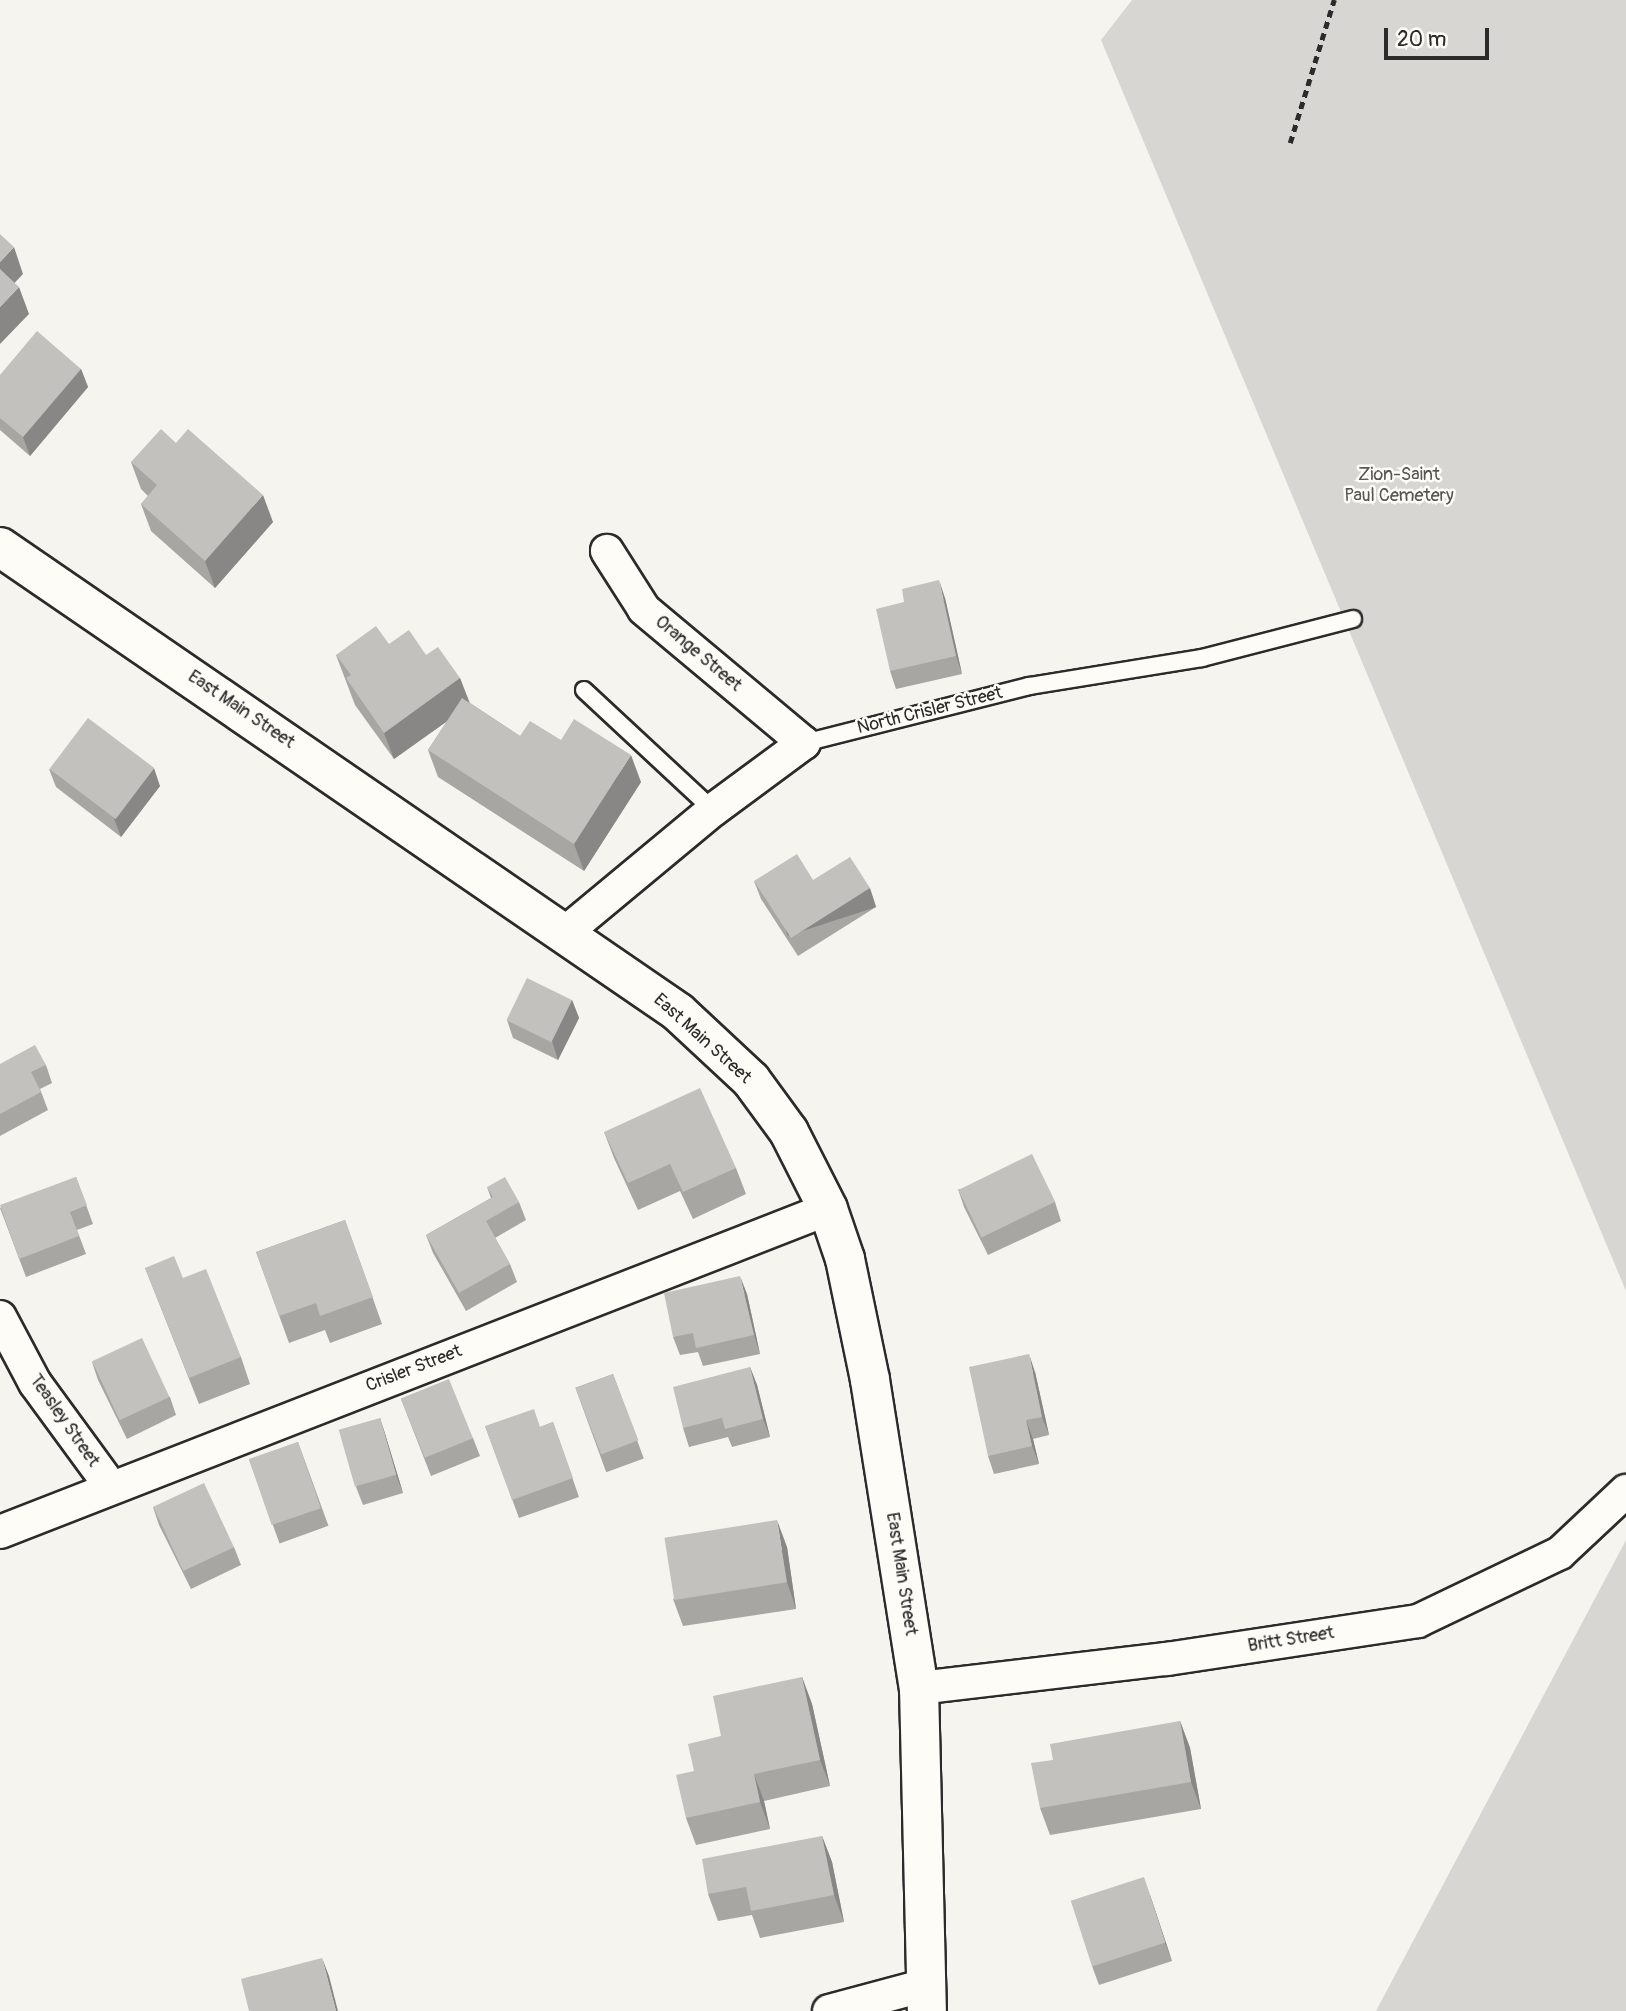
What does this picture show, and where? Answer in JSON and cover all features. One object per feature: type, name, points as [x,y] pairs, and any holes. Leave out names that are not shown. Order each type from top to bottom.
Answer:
[{"type":"main road","name":"East Main Street","points":[[0,547],[566,932],[678,1012],[751,1080],[789,1132],[828,1209],[845,1259],[870,1380],[919,1688],[927,1998]]},
{"type":"street","name":"Orange Street","points":[[607,551],[644,609],[804,743]]},
{"type":"street","name":"North Crisler Street","points":[[566,932],[713,810],[804,743]]},
{"type":"street","name":"Crisler Street","points":[[0,1532],[828,1209]]},
{"type":"street","name":"Teasley Street","points":[[0,1317],[35,1383],[111,1487]]},
{"type":"street","name":"Britt Street","points":[[919,1688],[1167,1659],[1418,1621],[1560,1553],[1626,1491]]},
{"type":"street","points":[[829,2011],[927,1998]]},
{"type":"lane","name":"North Crisler Street","points":[[804,743],[1029,686],[1202,658],[1353,619]]},
{"type":"lane","points":[[584,690],[713,810]]},
{"type":"path","points":[[1290,143],[1334,0]]},
{"type":"green space","name":"Zion-Saint Paul Cemetery","points":[[1132,0],[1626,0],[1626,1291],[1101,40]]},
{"type":"green space","points":[[1626,1540],[1626,2011],[1376,2011]]},
{"type":"building","points":[[0,234],[14,247],[0,262]]},
{"type":"building","points":[[0,269],[19,287],[0,307]]},
{"type":"building","points":[[37,331],[81,369],[23,437],[0,418],[0,375]]},
{"type":"building","points":[[161,429],[176,443],[188,429],[263,495],[205,561],[141,504],[157,485],[131,462]]},
{"type":"building","points":[[939,580],[956,656],[890,671],[876,609],[904,602],[902,589]]},
{"type":"building","points":[[376,626],[389,644],[409,630],[426,655],[438,647],[460,678],[384,733],[346,678],[351,675],[336,655]]},
{"type":"building","points":[[462,698],[520,736],[530,721],[561,740],[574,719],[631,755],[574,844],[428,750]]},
{"type":"building","points":[[88,718],[154,768],[116,819],[49,769]]},
{"type":"building","points":[[797,854],[813,880],[850,857],[870,888],[791,938],[754,881]]},
{"type":"building","points":[[527,978],[572,1000],[551,1042],[506,1020]]},
{"type":"building","points":[[35,1045],[46,1065],[31,1072],[41,1092],[0,1114],[0,1064]]},
{"type":"building","points":[[700,1088],[736,1168],[683,1192],[670,1164],[628,1183],[604,1132]]},
{"type":"building","points":[[1032,1154],[1055,1202],[982,1238],[958,1190]]},
{"type":"building","points":[[76,1177],[87,1205],[70,1212],[79,1236],[19,1259],[0,1205]]},
{"type":"building","points":[[505,1177],[519,1202],[486,1221],[510,1264],[459,1293],[426,1235],[493,1197],[487,1187]]},
{"type":"building","points":[[345,1220],[373,1297],[320,1316],[316,1303],[279,1316],[256,1252]]},
{"type":"building","points":[[174,1256],[183,1278],[206,1269],[241,1357],[189,1378],[145,1268]]},
{"type":"building","points":[[740,1276],[754,1335],[696,1348],[693,1333],[673,1337],[664,1293]]},
{"type":"building","points":[[142,1338],[169,1397],[120,1420],[92,1361]]},
{"type":"building","points":[[1029,1354],[1042,1417],[1026,1420],[1032,1446],[988,1456],[969,1367]]},
{"type":"building","points":[[750,1367],[763,1419],[725,1429],[722,1418],[683,1428],[673,1387]]},
{"type":"building","points":[[613,1374],[638,1440],[601,1455],[576,1388]]},
{"type":"building","points":[[449,1379],[473,1438],[425,1458],[401,1398]]},
{"type":"building","points":[[534,1409],[540,1427],[553,1422],[573,1478],[512,1500],[485,1426]]},
{"type":"building","points":[[380,1418],[396,1475],[355,1487],[339,1430]]},
{"type":"building","points":[[298,1442],[321,1508],[272,1525],[249,1459]]},
{"type":"building","points":[[204,1483],[234,1547],[183,1571],[153,1507]]},
{"type":"building","points":[[777,1520],[787,1582],[674,1600],[664,1538]]},
{"type":"building","points":[[802,1677],[820,1760],[754,1774],[760,1802],[686,1818],[676,1775],[694,1771],[688,1744],[721,1736],[713,1696]]},
{"type":"building","points":[[1180,1721],[1191,1782],[1040,1808],[1031,1763],[1053,1760],[1050,1744]]},
{"type":"building","points":[[822,1836],[834,1895],[751,1911],[746,1887],[708,1894],[702,1859]]},
{"type":"building","points":[[1144,1877],[1165,1943],[1092,1966],[1071,1901]]},
{"type":"building","points":[[322,1958],[336,2011],[249,2011],[241,1979]]}]
